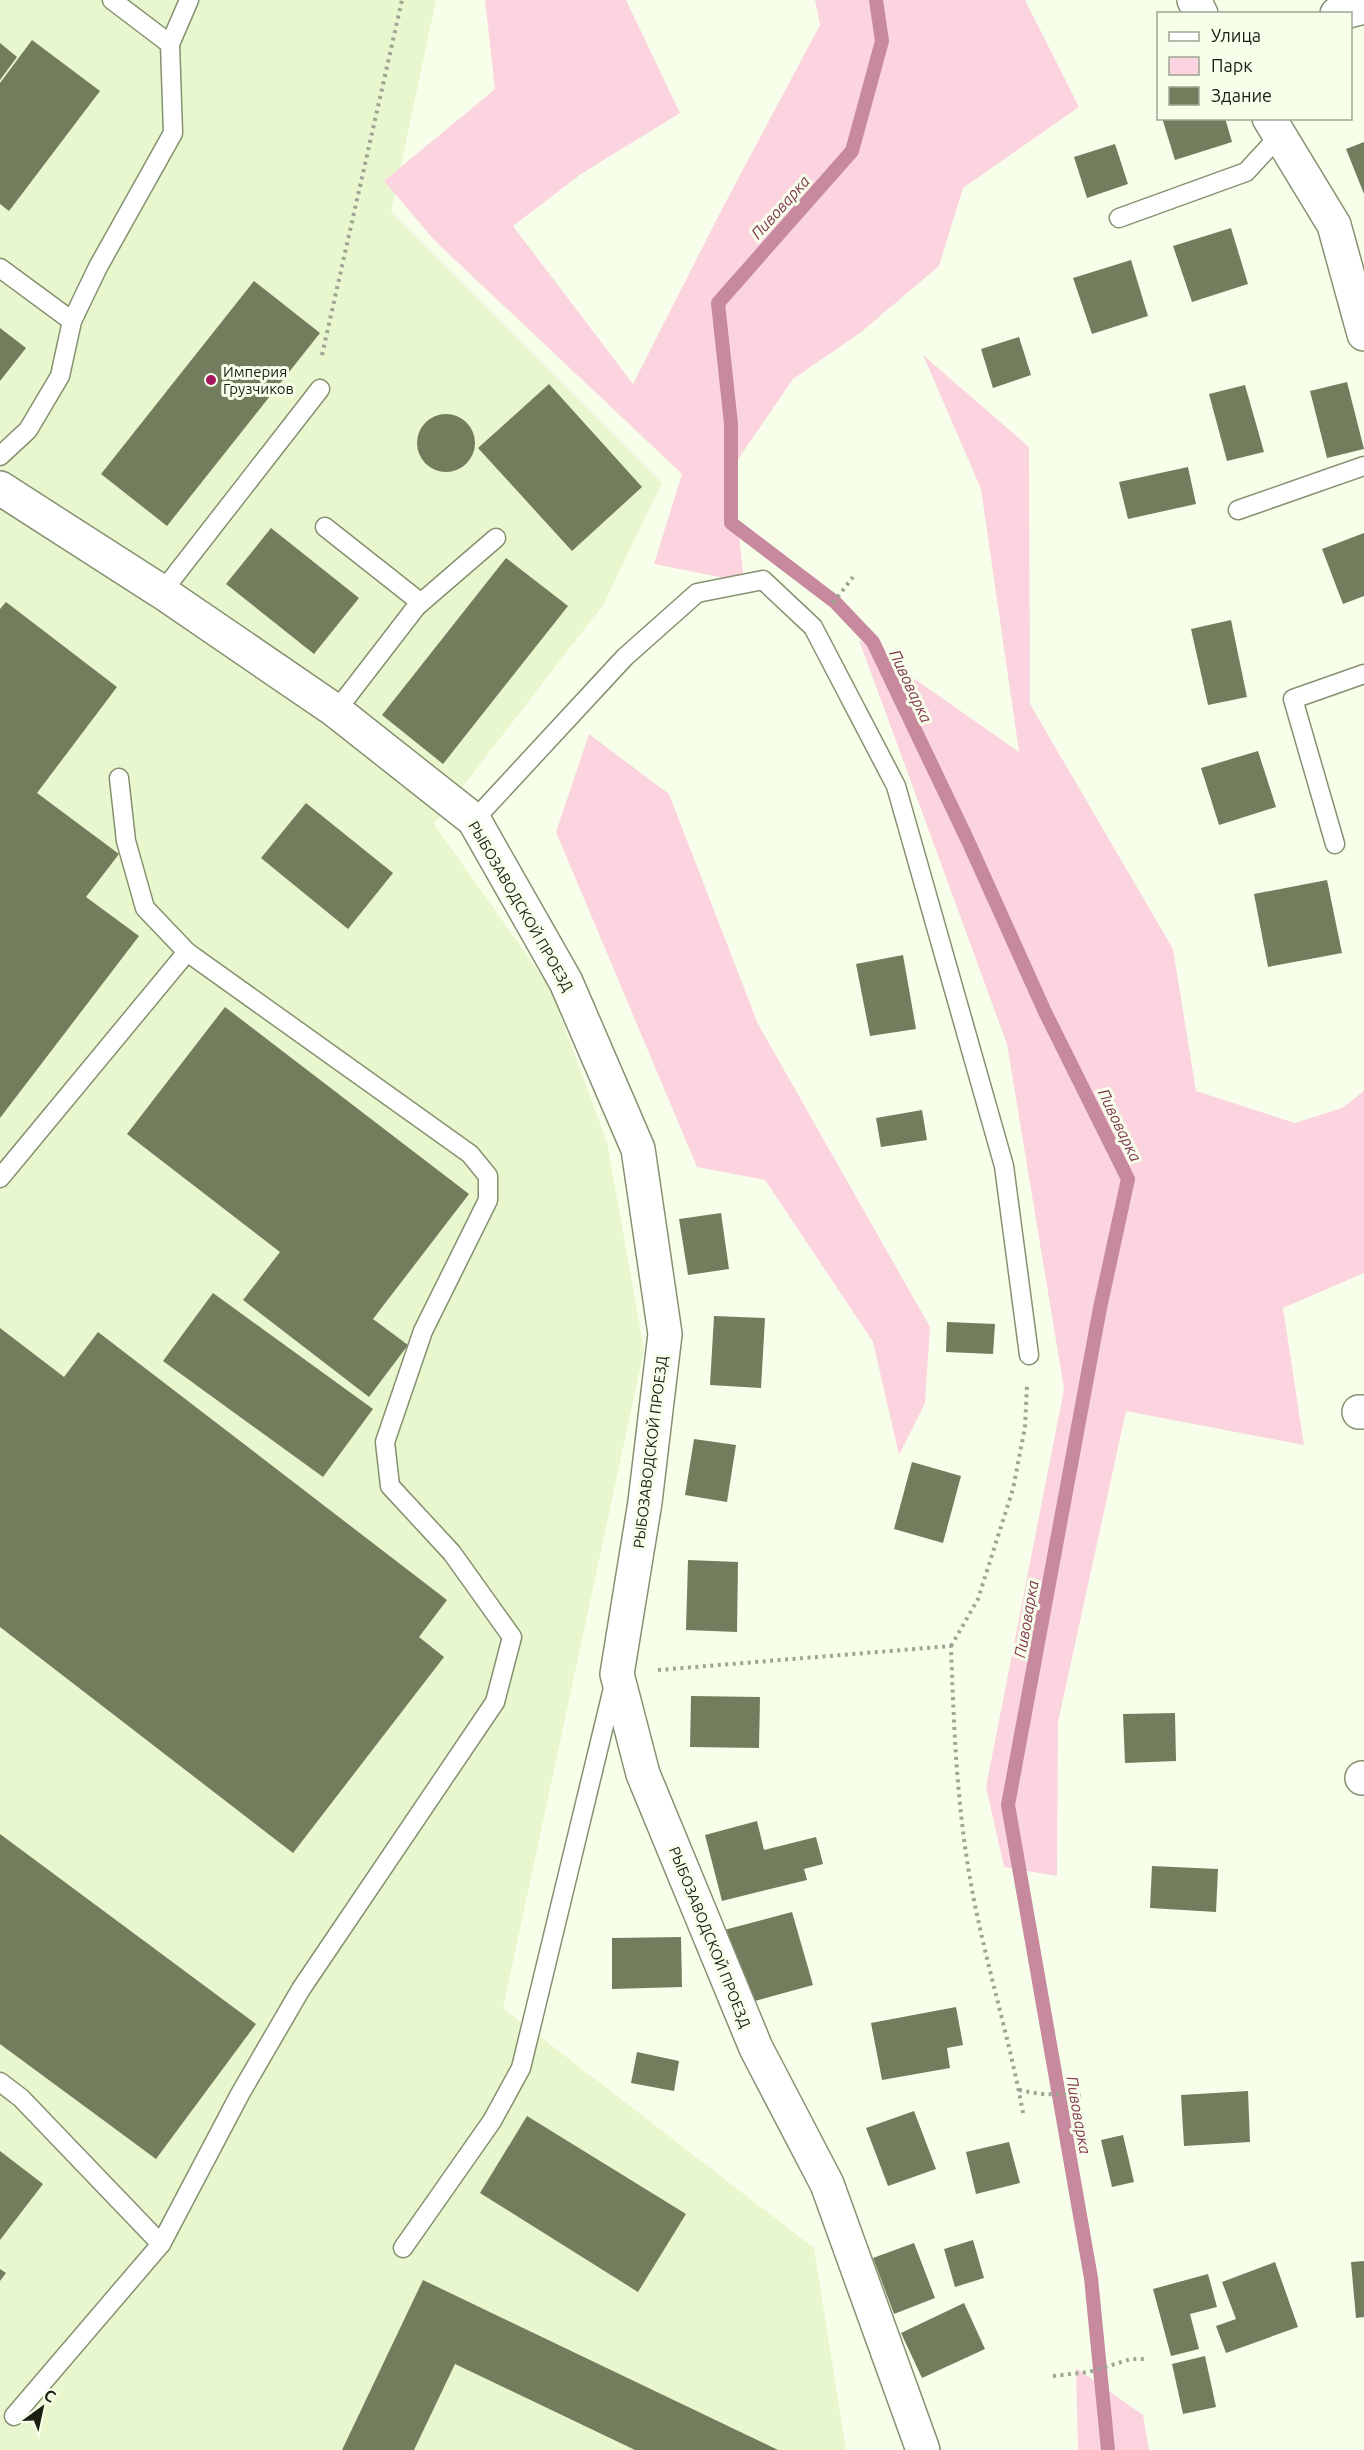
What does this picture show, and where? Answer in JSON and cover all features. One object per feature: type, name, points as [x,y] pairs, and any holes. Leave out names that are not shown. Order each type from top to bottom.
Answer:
[{"type":"street","points":[[1346,12],[1364,8]]},
{"type":"street","points":[[1274,127],[1334,225],[1364,334]]},
{"type":"street","name":"РЫБОЗАВОДСКОЙ ПРОЕЗД","points":[[0,488],[162,592],[336,711],[474,820],[566,981],[638,1149],[665,1334],[645,1502],[617,1674],[643,1774],[756,2048],[827,2184],[923,2450]]},
{"type":"lane","points":[[112,0],[170,44]]},
{"type":"lane","points":[[0,456],[28,430],[60,376],[72,321],[98,267],[173,133],[170,44],[189,0]]},
{"type":"lane","points":[[1119,218],[1246,172],[1274,127]]},
{"type":"lane","points":[[0,268],[72,321]]},
{"type":"lane","points":[[162,592],[320,389]]},
{"type":"lane","points":[[1238,510],[1364,466]]},
{"type":"lane","points":[[325,527],[420,602],[336,711]]},
{"type":"lane","points":[[416,607],[496,538]]},
{"type":"lane","points":[[474,820],[625,657],[697,593],[763,580],[813,627],[896,786],[1004,1166],[1029,1355]]},
{"type":"lane","points":[[1335,844],[1293,699],[1364,674]]},
{"type":"lane","points":[[14,2416],[161,2244],[240,2094],[301,1989],[495,1702],[512,1637],[452,1553],[390,1485],[385,1442],[423,1331],[488,1200],[488,1176],[470,1154],[187,952],[145,908],[126,841],[119,778]]},
{"type":"lane","points":[[0,1178],[187,952]]},
{"type":"lane","points":[[403,2248],[492,2121],[521,2068],[617,1674]]},
{"type":"lane","points":[[0,2082],[21,2098],[161,2244]]},
{"type":"path","points":[[322,355],[402,0]]},
{"type":"path","points":[[1023,2113],[974,1900],[956,1790],[951,1646],[978,1599],[1013,1489],[1025,1427],[1029,1355]]},
{"type":"path","points":[[617,1674],[951,1646]]},
{"type":"path","points":[[1019,2090],[1040,2094],[1081,2096]]},
{"type":"path","points":[[1053,2376],[1089,2372],[1131,2359],[1147,2359]]},
{"type":"shaded area","points":[[0,0],[436,0],[391,212],[662,483],[603,605],[434,824],[550,988],[607,1142],[644,1350],[503,2008],[814,2248],[846,2450],[0,2450]]},
{"type":"green space","points":[[485,0],[626,0],[680,113],[581,174],[513,226],[633,384],[723,207],[820,25],[815,0],[1025,0],[1079,107],[963,188],[939,266],[860,333],[793,379],[732,468],[744,582],[654,564],[682,474],[435,241],[384,181],[495,89]]},
{"type":"green space","points":[[923,355],[1029,447],[1030,704],[1173,949],[1196,1091],[1295,1123],[1342,1108],[1364,1091],[1364,1273],[1283,1308],[1304,1445],[1126,1411],[1058,1722],[1057,1876],[1004,1867],[986,1787],[1064,1389],[1007,1044],[859,640],[1019,752],[981,489]]},
{"type":"green space","points":[[589,734],[669,794],[758,1024],[930,1327],[925,1403],[899,1455],[873,1342],[765,1180],[697,1167],[556,832]]},
{"type":"green space","points":[[1076,2368],[1143,2415],[1149,2450],[1078,2450]]},
{"type":"building","points":[[32,40],[100,91],[9,211],[0,204],[0,83]]},
{"type":"building","points":[[0,43],[17,57],[0,80]]},
{"type":"building","points":[[1163,120],[1226,120],[1232,142],[1175,160]]},
{"type":"building","points":[[1364,142],[1364,194],[1346,149]]},
{"type":"building","points":[[1115,144],[1128,184],[1087,198],[1074,157]]},
{"type":"building","points":[[1231,228],[1248,284],[1192,302],[1173,246]]},
{"type":"building","points":[[1131,260],[1148,316],[1092,334],[1073,278]]},
{"type":"building","points":[[254,281],[320,333],[167,526],[101,474]]},
{"type":"building","points":[[0,328],[26,348],[0,381]]},
{"type":"building","points":[[1019,337],[1031,375],[993,388],[981,349]]},
{"type":"building","points":[[1347,382],[1364,449],[1327,458],[1310,391]]},
{"type":"building","points":[[549,384],[642,487],[572,551],[478,448]]},
{"type":"building","points":[[1245,385],[1264,452],[1227,461],[1209,394]]},
{"type":"building","points":[[440,414],[452,414],[462,418],[471,427],[475,449],[467,464],[452,472],[440,472],[430,468],[421,459],[417,449],[417,437],[421,427],[430,418]]},
{"type":"building","points":[[1188,467],[1196,504],[1128,519],[1119,482]]},
{"type":"building","points":[[271,528],[359,598],[314,654],[226,584]]},
{"type":"building","points":[[1364,533],[1364,596],[1343,604],[1322,549]]},
{"type":"building","points":[[506,558],[568,606],[443,764],[382,715]]},
{"type":"building","points":[[6,602],[117,687],[37,793],[119,854],[86,897],[139,936],[0,1118],[0,609]]},
{"type":"building","points":[[1231,620],[1247,697],[1208,705],[1191,629]]},
{"type":"building","points":[[1258,751],[1276,807],[1219,825],[1201,768]]},
{"type":"building","points":[[306,803],[393,873],[348,929],[261,858]]},
{"type":"building","points":[[1327,880],[1342,953],[1268,967],[1254,894]]},
{"type":"building","points":[[903,955],[916,1029],[870,1036],[856,964]]},
{"type":"building","points":[[225,1007],[469,1194],[373,1319],[408,1345],[369,1397],[243,1300],[280,1252],[127,1134]]},
{"type":"building","points":[[922,1110],[927,1140],[881,1147],[876,1118]]},
{"type":"building","points":[[721,1213],[729,1269],[688,1275],[679,1219]]},
{"type":"building","points":[[213,1293],[373,1409],[323,1477],[163,1361]]},
{"type":"building","points":[[714,1316],[765,1318],[761,1388],[710,1385]]},
{"type":"building","points":[[947,1322],[995,1324],[993,1354],[946,1352]]},
{"type":"building","points":[[0,1328],[64,1377],[98,1332],[447,1600],[419,1637],[444,1657],[293,1853],[0,1627]]},
{"type":"building","points":[[694,1439],[736,1445],[727,1502],[685,1495]]},
{"type":"building","points":[[912,1462],[961,1476],[943,1543],[894,1529]]},
{"type":"building","points":[[688,1560],[738,1562],[737,1632],[686,1630]]},
{"type":"building","points":[[691,1696],[760,1697],[759,1748],[690,1747]]},
{"type":"building","points":[[1175,1713],[1176,1761],[1125,1763],[1123,1714]]},
{"type":"building","points":[[757,1821],[764,1850],[816,1837],[823,1864],[804,1869],[807,1880],[722,1901],[705,1835]]},
{"type":"building","points":[[0,1834],[256,2024],[156,2159],[0,2044]]},
{"type":"building","points":[[1152,1866],[1218,1869],[1216,1912],[1150,1908]]},
{"type":"building","points":[[792,1912],[813,1985],[744,2004],[724,1930]]},
{"type":"building","points":[[681,1937],[682,1987],[612,1989],[612,1938]]},
{"type":"building","points":[[956,2007],[963,2045],[947,2048],[950,2068],[882,2080],[871,2023]]},
{"type":"building","points":[[637,2052],[679,2061],[674,2091],[631,2083]]},
{"type":"building","points":[[1248,2091],[1250,2142],[1184,2146],[1181,2095]]},
{"type":"building","points":[[914,2111],[936,2169],[888,2186],[866,2128]]},
{"type":"building","points":[[527,2116],[686,2214],[638,2292],[480,2193]]},
{"type":"building","points":[[1123,2135],[1134,2182],[1112,2187],[1101,2140]]},
{"type":"building","points":[[1009,2142],[1020,2183],[976,2194],[966,2152]]},
{"type":"building","points":[[0,2151],[43,2184],[0,2240]]},
{"type":"building","points":[[973,2240],[984,2278],[955,2287],[944,2249]]},
{"type":"building","points":[[914,2243],[935,2298],[894,2314],[873,2258]]},
{"type":"building","points":[[1364,2261],[1364,2317],[1356,2318],[1351,2262]]},
{"type":"building","points":[[1275,2262],[1298,2327],[1226,2353],[1216,2326],[1236,2319],[1222,2282]]},
{"type":"building","points":[[0,2269],[6,2273],[0,2281]]},
{"type":"building","points":[[1208,2274],[1217,2307],[1190,2314],[1199,2349],[1171,2356],[1153,2289]]},
{"type":"building","points":[[423,2280],[778,2450],[635,2450],[455,2364],[414,2450],[342,2450]]},
{"type":"building","points":[[964,2303],[985,2349],[922,2378],[901,2333]]},
{"type":"building","points":[[1205,2356],[1216,2407],[1183,2414],[1172,2364]]},
{"type":"waterway","name":"Пивоварка","points":[[876,0],[882,41],[852,151],[718,303],[731,424],[731,523],[835,602],[873,642],[968,841],[1045,1012],[1128,1179],[1100,1308],[1008,1805],[1091,2278],[1108,2450]]},
{"type":"place","name":"Империя Грузчиков","points":[[211,380]]}]
